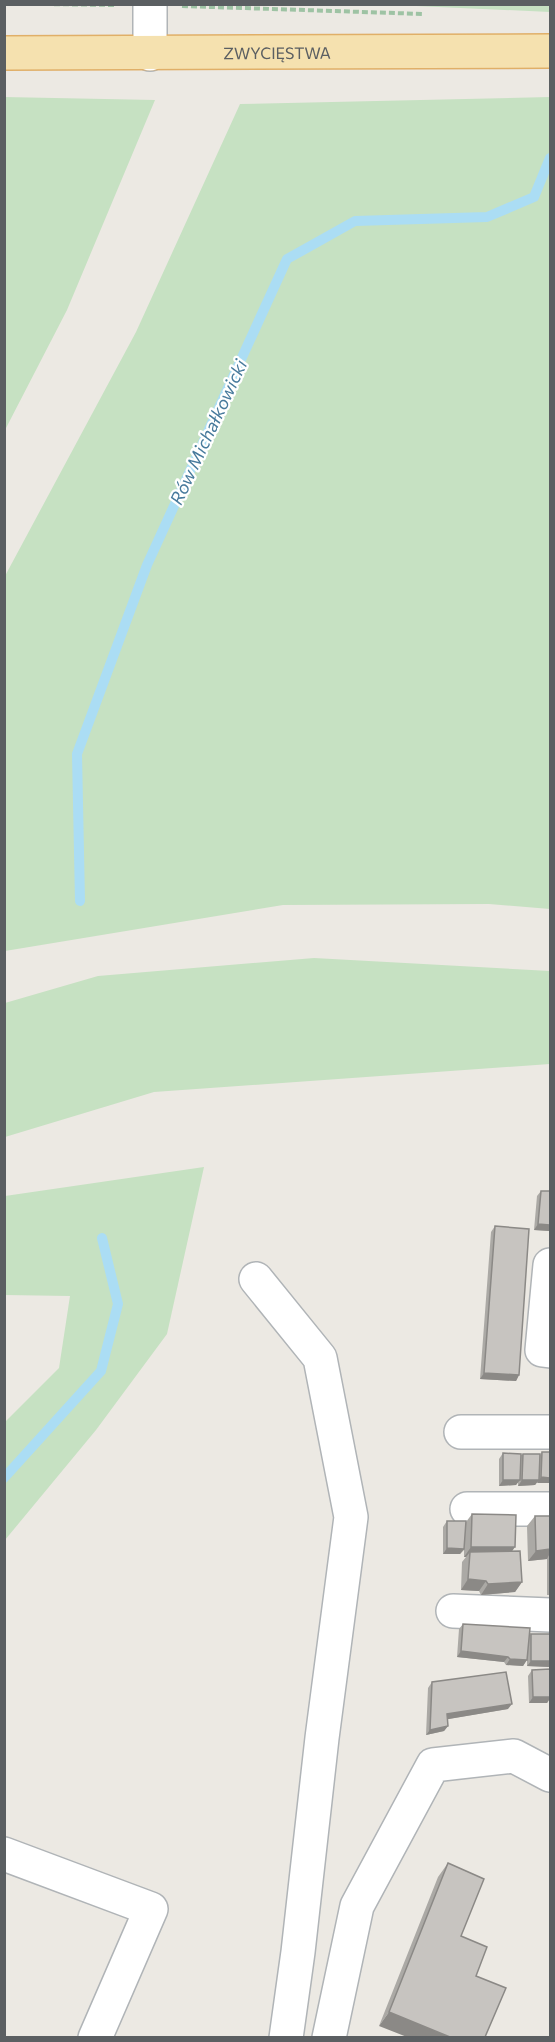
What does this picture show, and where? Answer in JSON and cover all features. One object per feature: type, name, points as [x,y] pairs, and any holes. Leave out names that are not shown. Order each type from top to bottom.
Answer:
[{"type":"main road","name":"ZWYCIĘSTWA","points":[[4,52],[150,54],[550,51]]},
{"type":"lane","points":[[150,5],[150,54]]},
{"type":"lane","points":[[550,1264],[542,1350],[550,1351]]},
{"type":"lane","points":[[256,1279],[320,1358],[351,1517],[286,2037]]},
{"type":"lane","points":[[461,1432],[550,1432]]},
{"type":"lane","points":[[467,1509],[550,1509]]},
{"type":"lane","points":[[453,1611],[550,1615]]},
{"type":"lane","points":[[329,2037],[357,1906],[433,1765],[514,1756],[550,1775]]},
{"type":"lane","points":[[4,1854],[151,1909],[95,2037]]},
{"type":"path","points":[[45,4],[150,5],[433,15]]},
{"type":"green space","points":[[394,5],[550,5],[550,12]]},
{"type":"green space","points":[[4,97],[155,100],[67,310],[5,430]]},
{"type":"green space","points":[[550,97],[550,909],[489,904],[283,905],[5,951],[5,576],[136,332],[240,104]]},
{"type":"green space","points":[[314,958],[550,971],[550,1064],[154,1092],[5,1137],[5,1003],[98,976]]},
{"type":"green space","points":[[204,1167],[167,1334],[96,1430],[5,1540],[5,1422],[59,1368],[70,1296],[5,1295],[5,1196]]},
{"type":"building","points":[[541,1191],[550,1191],[550,1225],[538,1224]]},
{"type":"building","points":[[495,1226],[529,1229],[519,1375],[484,1373]]},
{"type":"building","points":[[542,1452],[550,1452],[550,1478],[541,1477]]},
{"type":"building","points":[[503,1453],[521,1454],[520,1480],[503,1480]]},
{"type":"building","points":[[523,1454],[540,1454],[539,1480],[522,1480]]},
{"type":"building","points":[[472,1514],[516,1515],[515,1547],[471,1547]]},
{"type":"building","points":[[535,1516],[550,1516],[550,1549],[536,1551]]},
{"type":"building","points":[[447,1521],[466,1521],[464,1549],[447,1548]]},
{"type":"building","points":[[520,1551],[522,1582],[488,1584],[486,1581],[468,1579],[470,1552]]},
{"type":"building","points":[[463,1624],[530,1628],[527,1660],[461,1651]]},
{"type":"building","points":[[531,1634],[550,1634],[550,1661],[531,1661]]},
{"type":"building","points":[[550,1669],[550,1697],[533,1697],[532,1670]]},
{"type":"building","points":[[506,1672],[512,1704],[447,1714],[448,1726],[430,1730],[432,1682]]},
{"type":"building","points":[[448,1863],[484,1879],[461,1936],[487,1947],[476,1976],[506,1988],[485,2037],[450,2037],[389,2012]]},
{"type":"waterway","name":"Rów Michałkowicki","points":[[80,901],[77,754],[147,565],[287,259],[355,221],[487,217],[534,197],[550,158]]},
{"type":"waterway","name":"Rów Michałkowicki","points":[[4,1478],[101,1371],[118,1304],[102,1238]]}]
